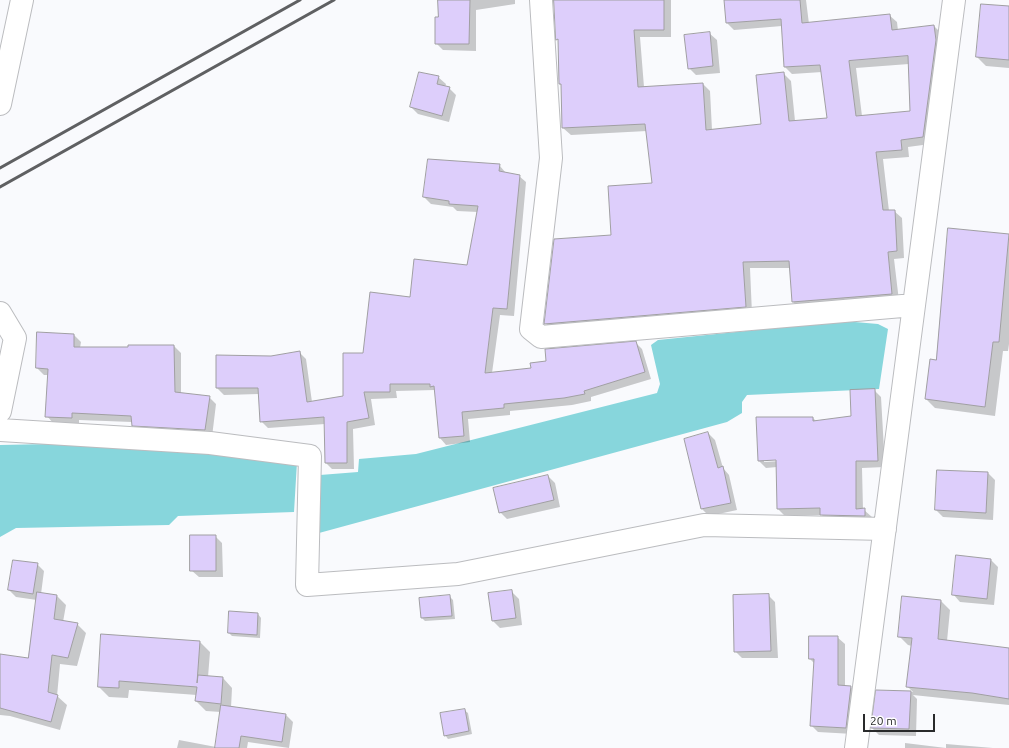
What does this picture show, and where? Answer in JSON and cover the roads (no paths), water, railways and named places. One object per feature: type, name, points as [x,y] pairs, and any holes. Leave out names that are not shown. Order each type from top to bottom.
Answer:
[{"type":"street","points":[[0,104],[22,0]]},
{"type":"street","points":[[541,0],[551,158],[531,330],[541,337],[914,305]]},
{"type":"street","points":[[856,748],[954,0]]},
{"type":"street","points":[[0,313],[15,338],[0,411]]},
{"type":"street","points":[[0,430],[210,442],[310,456],[308,585],[458,574],[704,525],[885,529]]},
{"type":"water","points":[[843,321],[878,324],[888,329],[879,389],[747,395],[742,402],[742,413],[727,422],[319,533],[320,475],[358,472],[359,459],[416,454],[657,393],[660,384],[651,345],[658,340]]},
{"type":"water","points":[[49,444],[215,450],[297,462],[294,512],[178,516],[169,525],[16,528],[0,537],[0,445]]},
{"type":"railway","points":[[0,168],[300,0]]},
{"type":"railway","points":[[0,187],[334,0]]}]
